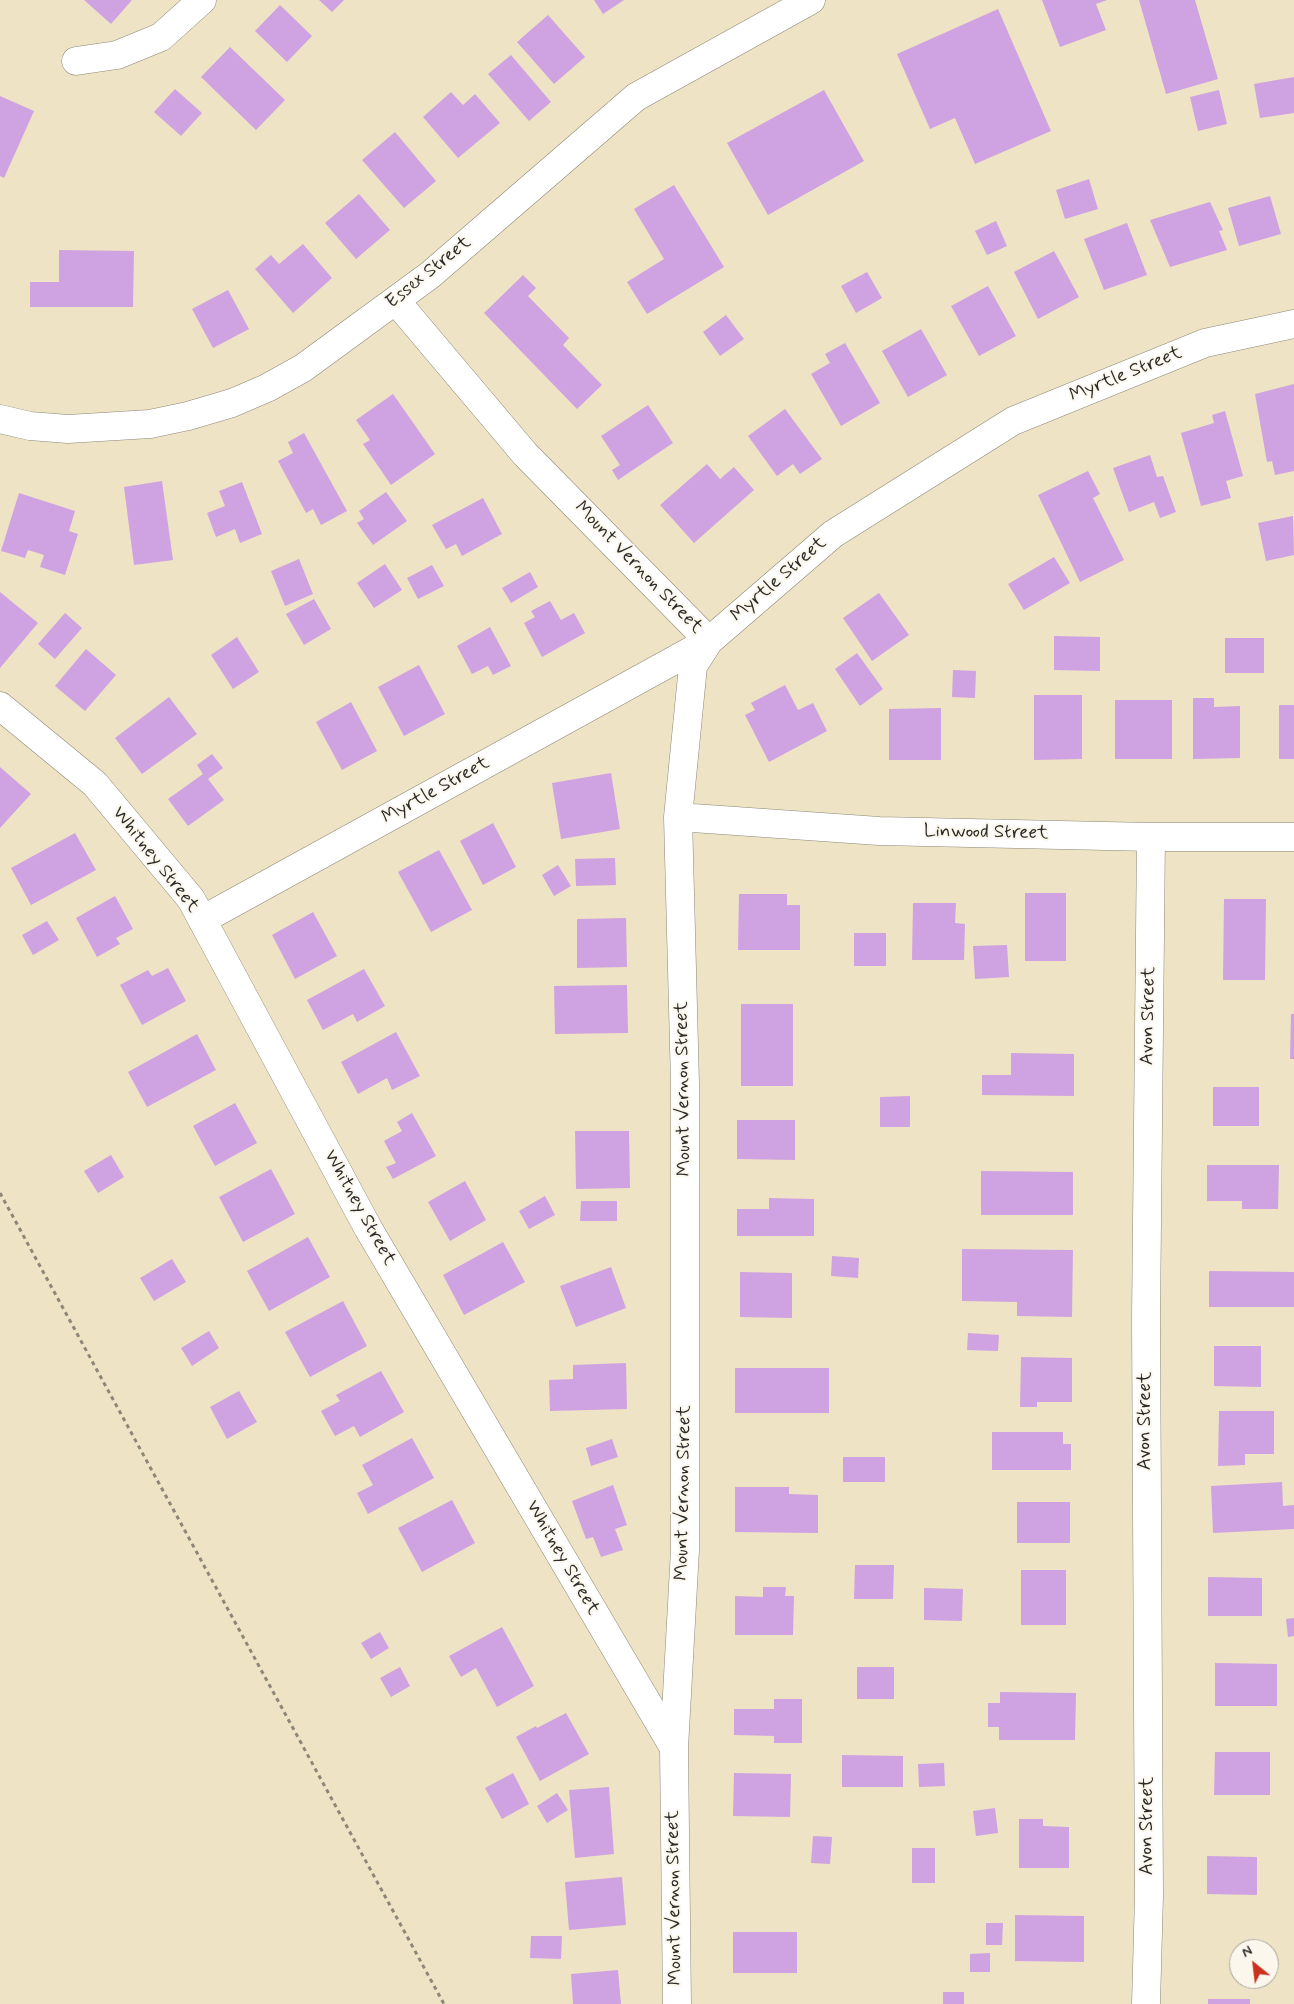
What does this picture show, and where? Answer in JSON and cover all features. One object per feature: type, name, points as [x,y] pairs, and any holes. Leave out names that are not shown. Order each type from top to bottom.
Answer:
[{"type":"street","points":[[76,62],[117,55],[161,37],[202,0]]},
{"type":"street","name":"Essex Street","points":[[0,419],[30,426],[68,429],[150,424],[188,416],[232,403],[267,388],[303,368],[430,275],[636,97],[811,0]]},
{"type":"street","name":"Mount Vernon Street","points":[[396,301],[525,454],[709,641],[693,666],[678,817],[685,1084],[685,1550],[674,1748],[677,2004]]},
{"type":"street","name":"Myrtle Street","points":[[202,920],[709,641],[833,534],[1013,421],[1205,344],[1294,324]]},
{"type":"street","name":"Whitney Street","points":[[0,706],[95,784],[191,899],[368,1228],[674,1748]]},
{"type":"street","name":"Linwood Street","points":[[678,817],[879,831],[1151,837],[1294,837]]},
{"type":"street","name":"Avon Street","points":[[1146,2004],[1149,1885],[1146,1318],[1151,837]]},
{"type":"path","points":[[0,1194],[444,2004]]},
{"type":"building","points":[[84,0],[132,0],[111,24]]},
{"type":"building","points":[[319,0],[344,0],[332,12]]},
{"type":"building","points":[[594,0],[624,0],[603,14]]},
{"type":"building","points":[[1042,0],[1107,0],[1096,4],[1106,30],[1060,47]]},
{"type":"building","points":[[1139,0],[1195,0],[1218,79],[1166,94]]},
{"type":"building","points":[[280,5],[312,36],[287,62],[255,31]]},
{"type":"building","points":[[998,9],[1051,131],[975,164],[955,118],[930,129],[897,54]]},
{"type":"building","points":[[548,15],[585,57],[554,84],[517,42]]},
{"type":"building","points":[[230,47],[285,100],[256,130],[201,77]]},
{"type":"building","points":[[511,55],[551,102],[529,121],[488,74]]},
{"type":"building","points":[[1294,77],[1294,113],[1260,118],[1254,84]]},
{"type":"building","points":[[175,89],[202,113],[181,136],[154,112]]},
{"type":"building","points":[[824,90],[864,161],[768,215],[727,143]]},
{"type":"building","points":[[1219,90],[1227,124],[1198,131],[1190,97]]},
{"type":"building","points":[[451,92],[463,105],[475,94],[500,123],[458,158],[423,117]]},
{"type":"building","points":[[0,96],[34,111],[4,178],[0,176]]},
{"type":"building","points":[[395,132],[436,181],[404,208],[362,160]]},
{"type":"building","points":[[1089,179],[1098,209],[1065,219],[1056,190]]},
{"type":"building","points":[[674,185],[724,267],[647,314],[627,282],[664,259],[634,209]]},
{"type":"building","points":[[359,194],[390,230],[356,259],[325,223]]},
{"type":"building","points":[[1270,196],[1281,234],[1239,246],[1228,208]]},
{"type":"building","points":[[1210,202],[1223,230],[1219,231],[1227,250],[1170,267],[1150,220]]},
{"type":"building","points":[[996,221],[1007,246],[987,255],[975,231]]},
{"type":"building","points":[[1127,223],[1147,275],[1104,290],[1084,239]]},
{"type":"building","points":[[303,244],[332,278],[293,313],[255,269],[271,255],[279,264]]},
{"type":"building","points":[[59,250],[134,251],[133,307],[30,307],[30,282],[59,282]]},
{"type":"building","points":[[1054,251],[1079,297],[1038,319],[1014,272]]},
{"type":"building","points":[[867,272],[882,298],[856,313],[841,286]]},
{"type":"building","points":[[523,275],[536,288],[528,296],[569,338],[563,345],[602,385],[577,409],[484,313]]},
{"type":"building","points":[[988,286],[1016,336],[979,356],[951,306]]},
{"type":"building","points":[[228,290],[249,329],[213,348],[192,309]]},
{"type":"building","points":[[726,315],[744,339],[720,356],[703,332]]},
{"type":"building","points":[[921,329],[947,375],[908,397],[882,351]]},
{"type":"building","points":[[845,343],[880,403],[841,426],[811,374],[830,363],[825,354]]},
{"type":"building","points":[[1294,384],[1294,471],[1275,475],[1272,461],[1267,462],[1255,394]]},
{"type":"building","points":[[393,394],[435,454],[391,485],[363,444],[370,440],[356,420]]},
{"type":"building","points":[[648,405],[673,443],[618,480],[612,470],[620,465],[601,436]]},
{"type":"building","points":[[785,409],[822,459],[800,474],[793,464],[777,476],[748,436]]},
{"type":"building","points":[[1225,411],[1243,476],[1226,481],[1231,498],[1201,506],[1181,433],[1214,423],[1212,415]]},
{"type":"building","points":[[304,433],[347,511],[321,525],[313,509],[306,513],[278,461],[293,453],[288,442]]},
{"type":"building","points":[[1150,455],[1157,477],[1163,476],[1176,512],[1160,518],[1154,502],[1129,512],[1113,468]]},
{"type":"building","points":[[707,464],[720,479],[734,467],[754,490],[694,543],[660,505]]},
{"type":"building","points":[[1088,471],[1100,494],[1093,498],[1124,560],[1080,582],[1038,495]]},
{"type":"building","points":[[162,481],[173,560],[134,565],[124,487]]},
{"type":"building","points":[[242,482],[262,534],[240,543],[235,529],[216,537],[207,513],[225,506],[219,491]]},
{"type":"building","points":[[386,492],[407,521],[373,545],[357,523],[364,519],[359,511]]},
{"type":"building","points":[[19,493],[75,511],[69,531],[78,534],[65,575],[40,567],[44,555],[28,550],[25,558],[1,551]]},
{"type":"building","points":[[483,498],[502,534],[462,556],[456,544],[446,549],[432,525]]},
{"type":"building","points":[[1293,516],[1294,555],[1266,561],[1258,523]]},
{"type":"building","points":[[1054,557],[1070,583],[1024,610],[1008,584]]},
{"type":"building","points":[[299,559],[313,594],[285,606],[271,571]]},
{"type":"building","points":[[385,564],[402,590],[374,608],[357,583]]},
{"type":"building","points":[[432,565],[444,586],[418,599],[407,578]]},
{"type":"building","points":[[530,572],[538,587],[511,603],[502,588]]},
{"type":"building","points":[[0,592],[38,623],[0,668]]},
{"type":"building","points":[[879,593],[909,635],[872,661],[843,618]]},
{"type":"building","points":[[314,599],[331,629],[304,645],[286,614]]},
{"type":"building","points":[[550,601],[561,620],[574,613],[585,633],[542,657],[524,623],[535,617],[531,611]]},
{"type":"building","points":[[65,613],[82,628],[55,659],[38,644]]},
{"type":"building","points":[[490,627],[511,666],[493,675],[488,666],[472,674],[457,646]]},
{"type":"building","points":[[1054,636],[1100,637],[1100,671],[1054,670]]},
{"type":"building","points":[[237,637],[259,672],[233,689],[211,655]]},
{"type":"building","points":[[1225,638],[1264,638],[1264,673],[1225,673]]},
{"type":"building","points":[[86,649],[116,675],[85,711],[55,686]]},
{"type":"building","points":[[857,653],[883,689],[860,706],[835,669]]},
{"type":"building","points":[[419,665],[445,714],[404,736],[378,687]]},
{"type":"building","points":[[953,670],[976,671],[975,698],[952,697]]},
{"type":"building","points":[[785,685],[798,710],[813,703],[827,731],[769,762],[745,715],[755,710],[751,703]]},
{"type":"building","points":[[1034,695],[1082,695],[1082,759],[1034,760]]},
{"type":"building","points":[[169,697],[197,734],[142,774],[115,738]]},
{"type":"building","points":[[1193,698],[1214,698],[1214,707],[1240,706],[1240,758],[1193,759]]},
{"type":"building","points":[[1115,700],[1172,700],[1172,759],[1115,759]]},
{"type":"building","points":[[351,702],[377,751],[342,770],[316,722]]},
{"type":"building","points":[[1279,705],[1294,705],[1294,759],[1279,759]]},
{"type":"building","points":[[941,708],[941,760],[889,760],[889,709]]},
{"type":"building","points":[[212,754],[223,768],[208,779],[224,800],[188,826],[168,799],[203,774],[197,765]]},
{"type":"building","points":[[0,767],[31,794],[0,828]]},
{"type":"building","points":[[611,773],[620,829],[561,839],[552,783]]},
{"type":"building","points":[[493,823],[516,867],[483,885],[460,841]]},
{"type":"building","points":[[75,833],[96,870],[31,905],[11,868]]},
{"type":"building","points":[[439,850],[472,910],[431,932],[398,872]]},
{"type":"building","points":[[615,858],[616,885],[576,886],[575,859]]},
{"type":"building","points":[[558,865],[571,886],[554,896],[542,875]]},
{"type":"building","points":[[1025,893],[1066,893],[1066,961],[1025,961]]},
{"type":"building","points":[[739,894],[787,894],[787,905],[800,905],[800,950],[738,950]]},
{"type":"building","points":[[115,896],[133,929],[116,938],[120,944],[97,957],[76,918]]},
{"type":"building","points":[[1224,899],[1266,899],[1265,980],[1223,980]]},
{"type":"building","points":[[913,903],[956,903],[955,923],[965,924],[964,960],[912,960]]},
{"type":"building","points":[[313,912],[337,956],[295,979],[272,935]]},
{"type":"building","points":[[626,918],[627,967],[577,968],[577,919]]},
{"type":"building","points":[[47,921],[59,940],[33,955],[22,935]]},
{"type":"building","points":[[854,933],[886,933],[886,966],[854,966]]},
{"type":"building","points":[[1007,945],[1009,977],[975,979],[973,946]]},
{"type":"building","points":[[168,968],[186,1001],[142,1025],[120,985],[148,970],[152,976]]},
{"type":"building","points":[[364,969],[385,1006],[357,1022],[353,1014],[323,1030],[307,1000]]},
{"type":"building","points":[[627,985],[628,1033],[555,1034],[554,986]]},
{"type":"building","points":[[741,1004],[793,1004],[793,1086],[741,1086]]},
{"type":"building","points":[[1291,1014],[1294,1014],[1294,1059],[1290,1059]]},
{"type":"building","points":[[396,1032],[420,1076],[392,1090],[387,1078],[358,1094],[341,1062]]},
{"type":"building","points":[[197,1034],[216,1070],[147,1107],[128,1072]]},
{"type":"building","points":[[1011,1053],[1074,1054],[1074,1096],[982,1095],[982,1075],[1011,1075]]},
{"type":"building","points":[[1213,1087],[1259,1087],[1259,1126],[1213,1126]]},
{"type":"building","points":[[910,1096],[910,1127],[880,1127],[880,1097]]},
{"type":"building","points":[[235,1103],[257,1143],[215,1166],[193,1126]]},
{"type":"building","points":[[412,1113],[436,1156],[393,1179],[386,1167],[396,1163],[384,1141],[402,1131],[397,1122]]},
{"type":"building","points":[[737,1120],[795,1120],[795,1160],[737,1159]]},
{"type":"building","points":[[575,1131],[629,1131],[630,1188],[576,1189]]},
{"type":"building","points":[[111,1155],[124,1177],[98,1193],[84,1171]]},
{"type":"building","points":[[1207,1165],[1279,1165],[1278,1209],[1242,1209],[1242,1201],[1207,1201]]},
{"type":"building","points":[[271,1169],[295,1214],[243,1242],[219,1197]]},
{"type":"building","points":[[981,1171],[1073,1172],[1073,1215],[981,1215]]},
{"type":"building","points":[[465,1181],[486,1220],[450,1241],[428,1202]]},
{"type":"building","points":[[545,1196],[555,1215],[529,1229],[519,1211]]},
{"type":"building","points":[[769,1198],[814,1199],[814,1236],[737,1236],[737,1209],[769,1209]]},
{"type":"building","points":[[581,1201],[617,1201],[617,1221],[580,1221]]},
{"type":"building","points":[[308,1237],[330,1277],[269,1311],[247,1271]]},
{"type":"building","points":[[503,1242],[525,1282],[464,1315],[443,1275]]},
{"type":"building","points":[[962,1249],[1073,1250],[1072,1317],[1017,1316],[1017,1302],[962,1301]]},
{"type":"building","points":[[832,1256],[859,1258],[858,1278],[831,1276]]},
{"type":"building","points":[[172,1259],[186,1282],[154,1301],[140,1278]]},
{"type":"building","points":[[611,1267],[626,1308],[576,1327],[560,1286]]},
{"type":"building","points":[[1209,1271],[1294,1272],[1294,1307],[1209,1307]]},
{"type":"building","points":[[740,1272],[792,1273],[792,1318],[740,1317]]},
{"type":"building","points":[[343,1301],[367,1346],[310,1377],[285,1332]]},
{"type":"building","points":[[209,1331],[219,1348],[192,1366],[181,1348]]},
{"type":"building","points":[[968,1333],[999,1335],[998,1351],[967,1350]]},
{"type":"building","points":[[1214,1346],[1261,1346],[1261,1387],[1214,1386]]},
{"type":"building","points":[[1021,1357],[1072,1358],[1072,1402],[1037,1402],[1037,1407],[1020,1407]]},
{"type":"building","points":[[626,1363],[627,1409],[550,1411],[549,1380],[573,1379],[573,1365]]},
{"type":"building","points":[[735,1368],[829,1368],[829,1413],[735,1413]]},
{"type":"building","points":[[381,1371],[404,1412],[360,1437],[354,1426],[335,1436],[321,1411],[340,1401],[336,1395]]},
{"type":"building","points":[[239,1391],[257,1422],[227,1439],[210,1407]]},
{"type":"building","points":[[1219,1411],[1274,1411],[1274,1454],[1245,1454],[1245,1465],[1218,1466]]},
{"type":"building","points":[[992,1432],[1063,1432],[1063,1444],[1071,1444],[1071,1470],[992,1470]]},
{"type":"building","points":[[412,1438],[434,1478],[368,1514],[357,1493],[373,1485],[362,1465]]},
{"type":"building","points":[[612,1439],[618,1457],[591,1466],[586,1448]]},
{"type":"building","points":[[843,1457],[885,1457],[885,1482],[843,1482]]},
{"type":"building","points":[[1282,1482],[1283,1506],[1294,1505],[1294,1529],[1213,1533],[1211,1486]]},
{"type":"building","points":[[613,1485],[627,1525],[615,1529],[623,1550],[601,1557],[593,1537],[586,1539],[572,1501]]},
{"type":"building","points":[[735,1487],[789,1487],[789,1494],[818,1495],[818,1533],[735,1532]]},
{"type":"building","points":[[452,1500],[475,1543],[422,1572],[398,1528]]},
{"type":"building","points":[[1017,1502],[1070,1502],[1070,1543],[1017,1543]]},
{"type":"building","points":[[855,1565],[894,1565],[893,1599],[854,1599]]},
{"type":"building","points":[[1021,1570],[1066,1570],[1066,1625],[1021,1625]]},
{"type":"building","points":[[1208,1577],[1262,1578],[1262,1616],[1208,1616]]},
{"type":"building","points":[[763,1587],[786,1587],[785,1596],[794,1596],[793,1635],[735,1635],[735,1596],[763,1597]]},
{"type":"building","points":[[924,1588],[963,1589],[962,1621],[924,1620]]},
{"type":"building","points":[[1294,1618],[1294,1636],[1288,1637],[1286,1619]]},
{"type":"building","points":[[502,1627],[534,1686],[497,1707],[476,1668],[461,1677],[449,1656]]},
{"type":"building","points":[[380,1632],[389,1648],[371,1659],[361,1643]]},
{"type":"building","points":[[1215,1663],[1277,1664],[1277,1706],[1215,1706]]},
{"type":"building","points":[[400,1667],[410,1686],[391,1697],[380,1678]]},
{"type":"building","points":[[857,1667],[894,1667],[894,1699],[857,1699]]},
{"type":"building","points":[[1000,1692],[1076,1693],[1075,1740],[999,1740],[999,1727],[988,1727],[988,1703],[1000,1703]]},
{"type":"building","points":[[774,1699],[802,1699],[802,1743],[774,1743],[774,1736],[734,1735],[734,1709],[774,1709]]},
{"type":"building","points":[[566,1713],[589,1754],[540,1781],[516,1737]]},
{"type":"building","points":[[1215,1752],[1270,1752],[1270,1795],[1214,1795]]},
{"type":"building","points":[[842,1755],[903,1756],[903,1787],[842,1787]]},
{"type":"building","points":[[944,1763],[945,1786],[919,1787],[918,1764]]},
{"type":"building","points":[[513,1773],[529,1804],[502,1819],[485,1788]]},
{"type":"building","points":[[734,1773],[791,1774],[790,1817],[733,1816]]},
{"type":"building","points":[[609,1787],[614,1854],[575,1858],[569,1790]]},
{"type":"building","points":[[557,1793],[568,1810],[547,1823],[537,1806]]},
{"type":"building","points":[[995,1808],[998,1833],[976,1836],[973,1811]]},
{"type":"building","points":[[1019,1819],[1043,1819],[1043,1826],[1069,1827],[1069,1868],[1019,1868]]},
{"type":"building","points":[[813,1836],[832,1837],[830,1864],[811,1863]]},
{"type":"building","points":[[912,1848],[935,1848],[935,1883],[912,1883]]},
{"type":"building","points":[[1207,1856],[1257,1857],[1257,1895],[1207,1894]]},
{"type":"building","points":[[622,1877],[626,1925],[569,1930],[565,1882]]},
{"type":"building","points":[[1015,1915],[1084,1916],[1084,1962],[1015,1961]]},
{"type":"building","points":[[986,1923],[1003,1923],[1002,1945],[986,1945]]},
{"type":"building","points":[[733,1932],[797,1932],[797,1973],[733,1973]]},
{"type":"building","points":[[531,1936],[562,1936],[561,1959],[530,1958]]},
{"type":"building","points":[[990,1953],[990,1972],[970,1972],[970,1954]]},
{"type":"building","points":[[618,1970],[621,2004],[573,2004],[571,1974]]},
{"type":"building","points":[[943,1992],[964,1992],[964,2004],[943,2004]]},
{"type":"building","points":[[1208,1999],[1250,1999],[1250,2004],[1208,2004]]}]
